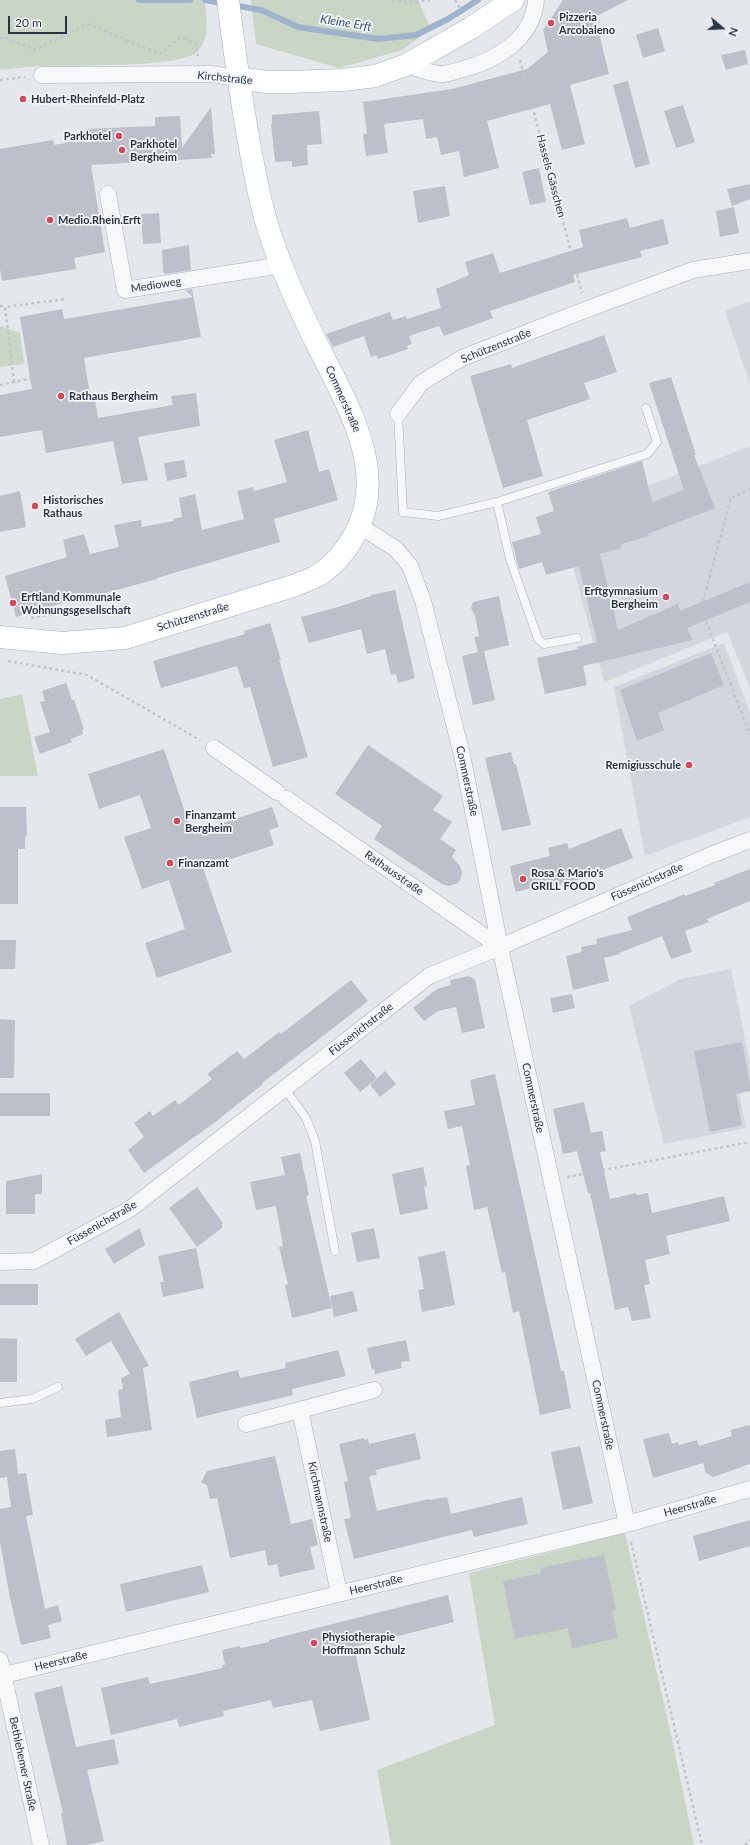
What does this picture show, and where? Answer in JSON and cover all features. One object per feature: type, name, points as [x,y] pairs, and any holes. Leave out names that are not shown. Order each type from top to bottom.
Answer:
[{"type":"main road","name":"Commerstraße","points":[[228,0],[234,52],[246,129],[264,214],[282,265],[297,301],[346,401],[360,437],[368,472],[366,508],[360,526]]},
{"type":"main road","name":"Kirchstraße","points":[[238,78],[267,82],[343,80],[375,76],[406,65],[477,24],[513,0]]},
{"type":"main road","name":"Schützenstraße","points":[[0,637],[62,643],[125,638],[293,586],[317,576],[331,565],[348,547],[360,526]]},
{"type":"street","points":[[406,65],[442,74],[480,65],[498,55],[525,32],[535,9],[536,0]]},
{"type":"street","name":"Kirchstraße","points":[[42,75],[211,74],[238,78]]},
{"type":"street","name":"Medioweg","points":[[108,194],[125,290],[282,265]]},
{"type":"street","name":"Schützenstraße","points":[[398,414],[421,383],[462,358],[693,270],[750,261]]},
{"type":"street","name":"Commerstraße","points":[[360,526],[396,549],[410,566],[423,601],[462,755],[500,947],[627,1524]]},
{"type":"street","name":"Rathausstraße","points":[[214,748],[500,947]]},
{"type":"street","name":"Füssenichstraße","points":[[0,1262],[34,1261],[130,1209],[429,976],[500,947],[711,855],[750,840]]},
{"type":"street","points":[[246,1424],[374,1390]]},
{"type":"street","name":"Kirchmannstraße","points":[[300,1410],[339,1593]]},
{"type":"street","name":"Heerstraße","points":[[1,1670],[339,1593],[627,1524],[750,1489]]},
{"type":"street","name":"Bethlehemer Straße","points":[[1,1670],[41,1845]]},
{"type":"lane","points":[[577,638],[544,644],[538,639],[510,559],[497,502],[647,454],[657,442],[646,408]]},
{"type":"lane","name":"Schützenstraße","points":[[398,414],[402,512],[438,516],[497,502]]},
{"type":"lane","points":[[285,1089],[306,1118],[315,1141],[335,1251]]},
{"type":"lane","points":[[0,1402],[32,1399],[58,1388]]},
{"type":"path","points":[[392,0],[407,3],[431,0]]},
{"type":"path","points":[[455,0],[464,14]]},
{"type":"path","points":[[0,38],[5,37],[34,50],[88,24],[160,54],[180,38],[196,43],[200,74]]},
{"type":"path","name":"Hassels Gässchen","points":[[514,42],[580,286],[585,310]]},
{"type":"path","points":[[0,80],[42,75]]},
{"type":"path","points":[[0,306],[5,307],[65,299]]},
{"type":"path","points":[[5,307],[14,382]]},
{"type":"path","points":[[0,385],[42,376]]},
{"type":"path","points":[[703,601],[730,498],[750,489]]},
{"type":"path","points":[[704,616],[750,734]]},
{"type":"path","points":[[6,660],[87,675],[214,748]]},
{"type":"path","points":[[551,1180],[750,1142]]},
{"type":"path","points":[[627,1524],[702,1845]]},
{"type":"path","points":[[745,1845],[750,1840]]},
{"type":"shaded area","points":[[750,301],[750,384],[725,311]]},
{"type":"shaded area","name":"Erftgymnasium Bergheim","points":[[750,446],[750,687],[727,632],[604,682],[572,563],[640,489]]},
{"type":"shaded area","name":"Remigiusschule","points":[[724,643],[750,713],[750,817],[645,856],[614,687]]},
{"type":"shaded area","points":[[731,969],[750,1065],[750,1091],[739,1094],[746,1128],[664,1144],[629,1006],[681,979]]},
{"type":"green space","points":[[0,0],[205,0],[207,20],[206,34],[197,52],[187,57],[170,61],[124,65],[37,66],[0,70]]},
{"type":"green space","points":[[251,0],[418,0],[431,29],[402,50],[339,68],[256,44]]},
{"type":"green space","points":[[0,326],[20,333],[24,364],[0,367]]},
{"type":"green space","points":[[22,694],[38,776],[0,776],[0,699]]},
{"type":"green space","points":[[625,1533],[672,1739],[694,1845],[391,1845],[377,1770],[495,1725],[469,1573]]},
{"type":"building","points":[[563,0],[628,0],[595,17],[609,74],[570,85],[585,144],[562,150],[550,104],[487,121],[499,168],[464,177],[459,151],[441,155],[437,137],[426,139],[423,119],[384,124],[388,153],[366,156],[363,134],[367,134],[363,102],[452,89],[527,69],[548,52],[543,30]]},
{"type":"building","points":[[658,28],[665,51],[643,58],[636,35]]},
{"type":"building","points":[[745,50],[748,64],[726,70],[721,55]]},
{"type":"building","points":[[628,81],[650,164],[635,168],[613,85]]},
{"type":"building","points":[[683,105],[695,142],[676,148],[664,111]]},
{"type":"building","name":"Medio.Rhein.Erft","points":[[211,107],[215,154],[211,154],[212,158],[91,165],[105,252],[74,258],[76,269],[2,281],[0,269],[0,149],[53,140],[54,145],[86,139],[85,129],[155,126],[155,117],[180,116],[182,148]]},
{"type":"building","points":[[319,111],[322,144],[307,145],[308,165],[292,167],[292,161],[275,162],[271,124],[272,115]]},
{"type":"building","points":[[539,168],[546,202],[530,205],[522,172]]},
{"type":"building","points":[[750,184],[750,199],[732,206],[727,189]]},
{"type":"building","points":[[445,186],[450,216],[418,223],[413,191]]},
{"type":"building","points":[[734,207],[739,233],[720,237],[716,211]]},
{"type":"building","points":[[159,213],[161,243],[143,244],[141,214]]},
{"type":"building","points":[[627,218],[630,228],[663,219],[669,244],[640,251],[642,257],[573,275],[575,282],[490,311],[493,318],[444,336],[439,326],[409,336],[412,344],[407,346],[408,349],[378,359],[376,355],[371,357],[364,336],[333,347],[326,334],[390,312],[393,320],[406,316],[407,319],[441,308],[436,289],[469,275],[465,262],[493,253],[500,273],[583,247],[579,230]]},
{"type":"building","points":[[189,245],[191,270],[165,274],[163,272],[162,250]]},
{"type":"building","points":[[192,289],[201,337],[84,358],[90,395],[94,394],[98,418],[173,405],[171,396],[196,393],[200,426],[138,437],[148,480],[122,484],[113,441],[46,453],[42,430],[0,437],[0,395],[32,389],[20,317],[62,309],[64,319],[193,297],[185,290]]},
{"type":"building","points":[[604,335],[617,372],[584,383],[590,399],[527,420],[543,476],[503,488],[470,376],[511,364],[512,368]]},
{"type":"building","points":[[671,377],[696,455],[694,455],[715,508],[648,534],[649,536],[621,544],[621,548],[600,554],[618,630],[678,604],[680,611],[750,582],[750,602],[687,628],[693,640],[583,666],[587,685],[545,694],[537,658],[578,649],[577,647],[597,642],[579,566],[546,575],[542,562],[519,569],[512,542],[541,534],[536,517],[554,511],[548,492],[642,461],[652,502],[684,490],[649,383]]},
{"type":"building","points":[[308,430],[319,472],[329,469],[338,500],[274,519],[280,542],[157,579],[87,598],[86,596],[16,617],[5,576],[67,557],[63,540],[84,534],[90,554],[119,547],[114,525],[141,520],[142,527],[174,521],[173,519],[182,517],[179,498],[195,494],[202,530],[244,519],[237,491],[253,487],[254,491],[287,482],[274,440]]},
{"type":"building","points":[[184,460],[187,477],[167,481],[164,463]]},
{"type":"building","points":[[20,491],[26,527],[0,532],[0,496]]},
{"type":"building","points":[[395,590],[415,678],[398,683],[396,674],[391,675],[385,649],[367,654],[361,629],[309,643],[301,617],[338,607],[371,595]]},
{"type":"building","points":[[499,596],[509,645],[484,651],[495,700],[473,705],[462,656],[478,652],[474,637],[479,636],[475,616],[471,608],[473,602]]},
{"type":"building","points":[[270,623],[281,660],[279,660],[308,757],[273,767],[250,687],[244,688],[237,666],[161,688],[153,661],[245,634],[244,631]]},
{"type":"building","points":[[711,653],[724,685],[658,713],[664,730],[637,741],[620,690]]},
{"type":"building","points":[[66,683],[72,700],[74,700],[84,729],[82,730],[83,734],[71,739],[72,742],[40,754],[34,737],[50,732],[40,702],[45,701],[42,691]]},
{"type":"building","points":[[368,745],[443,796],[433,810],[452,822],[440,839],[456,850],[452,857],[460,866],[462,872],[458,883],[448,886],[442,884],[374,839],[382,826],[335,794]]},
{"type":"building","name":"Finanzamt","points":[[164,749],[192,833],[272,807],[279,827],[269,830],[274,845],[203,868],[232,952],[157,978],[145,943],[185,929],[169,880],[142,889],[124,837],[151,828],[140,795],[99,809],[88,774]]},
{"type":"building","points":[[511,752],[514,764],[516,764],[531,825],[502,831],[485,758]]},
{"type":"building","points":[[0,807],[26,807],[27,836],[25,836],[25,849],[18,849],[18,904],[0,904]]},
{"type":"building","points":[[621,828],[633,858],[575,881],[536,890],[535,887],[516,892],[510,866],[550,856],[548,848],[567,843],[569,849]]},
{"type":"building","points":[[750,869],[750,901],[707,919],[709,922],[685,931],[692,952],[671,959],[662,936],[619,953],[620,954],[604,958],[609,981],[573,990],[566,956],[582,952],[581,947],[597,944],[596,939],[632,930],[627,917],[685,894],[685,896],[715,885],[714,883]]},
{"type":"building","points":[[0,940],[16,940],[15,969],[0,969]]},
{"type":"building","points":[[469,976],[475,980],[485,1028],[462,1033],[456,1007],[438,1011],[424,1021],[413,1008],[437,989],[451,985],[450,980]]},
{"type":"building","points":[[351,980],[368,1001],[262,1083],[263,1084],[214,1123],[144,1173],[128,1150],[144,1137],[134,1123],[150,1111],[153,1116],[175,1100],[179,1105],[212,1079],[207,1074],[237,1051],[244,1059],[279,1032],[281,1034]]},
{"type":"building","points":[[572,994],[575,1008],[553,1013],[550,998]]},
{"type":"building","points":[[0,1019],[15,1020],[14,1078],[0,1078]]},
{"type":"building","points":[[742,1042],[750,1091],[736,1094],[742,1125],[710,1132],[694,1051]]},
{"type":"building","points":[[361,1059],[377,1078],[360,1092],[344,1073]]},
{"type":"building","points":[[385,1071],[396,1084],[380,1097],[370,1085]]},
{"type":"building","points":[[495,1074],[561,1371],[564,1371],[571,1408],[540,1415],[519,1311],[513,1313],[505,1272],[502,1273],[487,1207],[474,1210],[466,1166],[470,1165],[462,1126],[448,1129],[444,1111],[475,1105],[470,1080]]},
{"type":"building","points":[[0,1093],[50,1093],[50,1116],[0,1116]]},
{"type":"building","points":[[584,1102],[591,1133],[602,1131],[606,1151],[600,1152],[610,1199],[636,1193],[637,1195],[648,1193],[652,1213],[724,1196],[730,1221],[666,1236],[670,1254],[645,1260],[650,1284],[644,1285],[651,1318],[632,1321],[628,1307],[615,1310],[590,1193],[588,1193],[577,1151],[563,1154],[553,1109]]},
{"type":"building","points":[[300,1153],[309,1195],[306,1196],[332,1308],[292,1318],[285,1285],[288,1284],[279,1247],[283,1246],[276,1206],[256,1210],[250,1182],[285,1175],[281,1157]]},
{"type":"building","points":[[423,1167],[427,1186],[424,1187],[428,1209],[400,1215],[392,1174]]},
{"type":"building","points":[[42,1174],[42,1194],[35,1194],[35,1214],[6,1214],[6,1181]]},
{"type":"building","points":[[197,1187],[222,1222],[222,1228],[197,1247],[169,1208]]},
{"type":"building","points":[[140,1228],[145,1245],[114,1264],[105,1249]]},
{"type":"building","points":[[374,1228],[380,1258],[357,1262],[351,1233]]},
{"type":"building","points":[[196,1248],[204,1288],[163,1297],[160,1282],[164,1282],[158,1256]]},
{"type":"building","points":[[445,1251],[455,1305],[422,1312],[418,1290],[424,1289],[418,1257]]},
{"type":"building","points":[[0,1284],[38,1284],[38,1305],[0,1305]]},
{"type":"building","points":[[353,1291],[358,1311],[334,1317],[330,1296]]},
{"type":"building","points":[[119,1312],[149,1366],[143,1368],[152,1430],[107,1437],[105,1420],[121,1417],[118,1390],[123,1389],[121,1378],[130,1374],[111,1341],[86,1356],[75,1339]]},
{"type":"building","points":[[0,1338],[17,1339],[17,1382],[0,1382]]},
{"type":"building","points":[[406,1340],[410,1361],[401,1362],[402,1368],[375,1374],[374,1369],[372,1370],[367,1348]]},
{"type":"building","points":[[338,1350],[346,1376],[292,1389],[293,1395],[197,1418],[189,1382],[238,1370],[240,1378],[286,1368],[285,1363]]},
{"type":"building","points":[[750,1425],[750,1464],[713,1477],[706,1473],[703,1463],[653,1478],[643,1439],[669,1433],[672,1444],[678,1442],[679,1445],[697,1440],[699,1446],[732,1436],[730,1430]]},
{"type":"building","points":[[415,1433],[421,1459],[375,1470],[377,1475],[369,1476],[377,1511],[429,1499],[447,1497],[451,1514],[522,1497],[528,1524],[474,1537],[472,1530],[354,1559],[344,1519],[351,1518],[344,1482],[348,1481],[339,1444],[364,1438],[364,1440],[368,1439],[369,1444]]},
{"type":"building","points":[[580,1446],[593,1503],[563,1510],[551,1452]]},
{"type":"building","points":[[15,1449],[18,1474],[26,1473],[33,1515],[26,1516],[45,1609],[58,1605],[62,1621],[48,1625],[51,1638],[21,1645],[10,1598],[0,1542],[0,1509],[11,1507],[7,1477],[0,1478],[0,1451]]},
{"type":"building","points":[[275,1456],[291,1524],[312,1519],[318,1545],[310,1547],[315,1569],[280,1577],[277,1564],[268,1566],[265,1550],[230,1558],[217,1498],[210,1499],[207,1485],[201,1482],[207,1471]]},
{"type":"building","points":[[750,1520],[750,1546],[699,1561],[693,1536]]},
{"type":"building","points":[[604,1555],[616,1610],[612,1611],[618,1638],[572,1648],[568,1628],[515,1639],[503,1581],[541,1573],[540,1568]]},
{"type":"building","points":[[202,1565],[209,1592],[126,1612],[120,1584]]},
{"type":"building","points":[[448,1595],[454,1622],[354,1647],[370,1720],[320,1731],[312,1700],[273,1708],[271,1700],[223,1711],[224,1716],[179,1727],[177,1719],[111,1735],[101,1688],[148,1677],[150,1684],[223,1668],[222,1665],[225,1665],[222,1650],[240,1646],[241,1648],[269,1642],[269,1640]]},
{"type":"building","points":[[62,1686],[76,1747],[114,1739],[119,1764],[87,1770],[104,1841],[87,1845],[67,1845],[61,1813],[63,1813],[34,1693]]},
{"type":"waterway","name":"Kleine Erft","points":[[139,0],[190,0]]},
{"type":"waterway","name":"Kleine Erft","points":[[205,0],[261,10],[298,27],[378,39],[416,35],[448,19],[478,0]]},
{"type":"place","name":"Pizzeria Arcobaleno","points":[[551,23]]},
{"type":"place","name":"Hubert-Rheinfeld-Platz","points":[[23,99]]},
{"type":"place","name":"Parkhotel","points":[[119,136]]},
{"type":"place","name":"Parkhotel Bergheim","points":[[122,150]]},
{"type":"place","name":"Medio.Rhein.Erft","points":[[50,220]]},
{"type":"place","name":"Rathaus Bergheim","points":[[61,396]]},
{"type":"place","name":"Historisches Rathaus","points":[[35,506]]},
{"type":"place","name":"Erftgymnasium Bergheim","points":[[666,597]]},
{"type":"place","name":"Erftland Kommunale Wohnungsgesellschaft","points":[[13,603]]},
{"type":"place","name":"Remigiusschule","points":[[689,765]]},
{"type":"place","name":"Finanzamt Bergheim","points":[[177,821]]},
{"type":"place","name":"Finanzamt","points":[[170,863]]},
{"type":"place","name":"Rosa & Mario's GRILL FOOD","points":[[523,879]]},
{"type":"place","name":"Physiotherapie Hoffmann Schulz","points":[[314,1643]]}]
